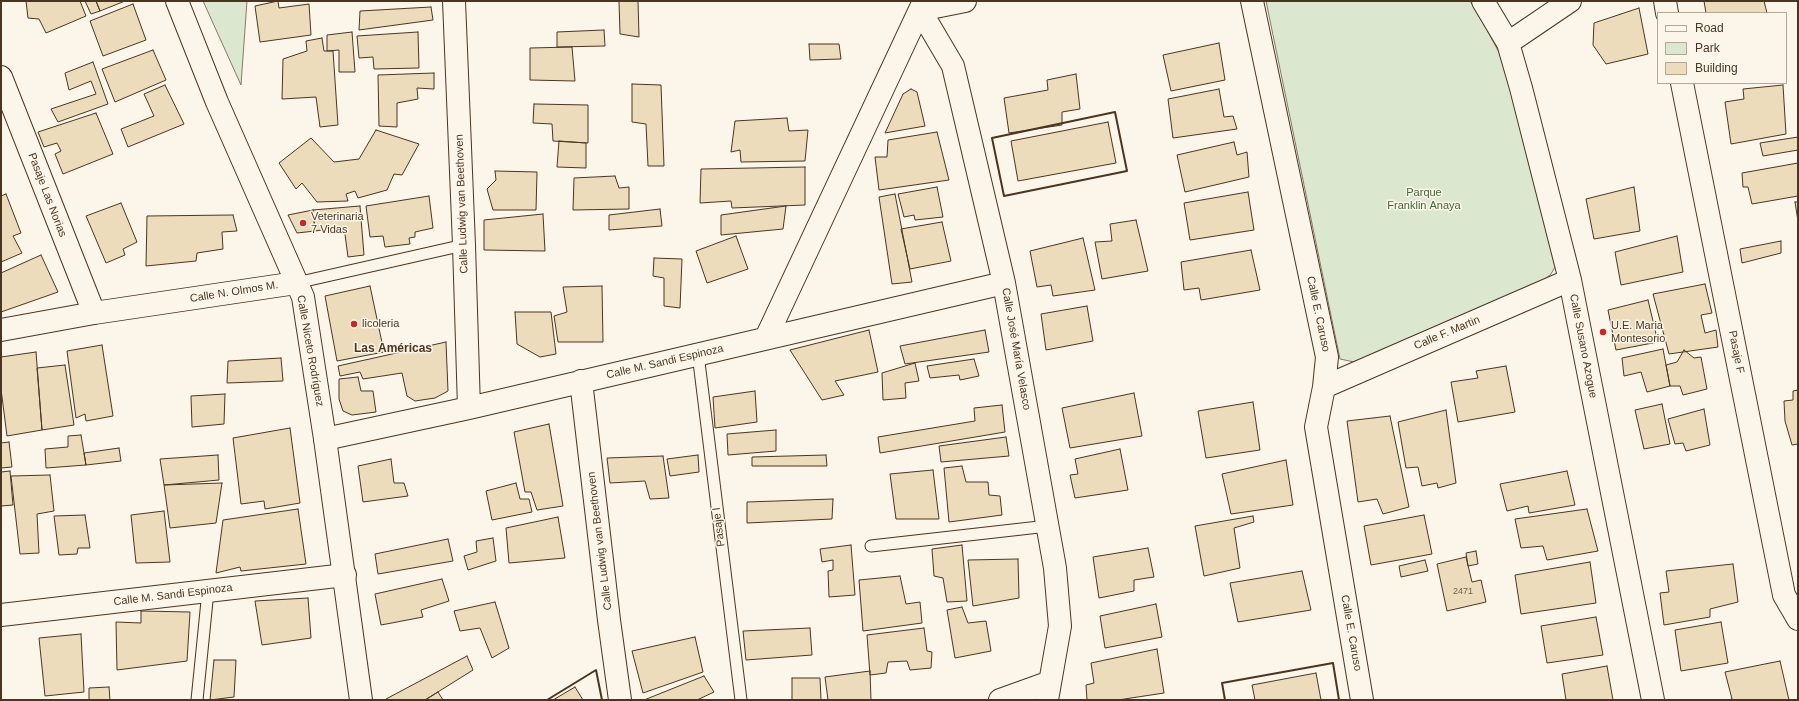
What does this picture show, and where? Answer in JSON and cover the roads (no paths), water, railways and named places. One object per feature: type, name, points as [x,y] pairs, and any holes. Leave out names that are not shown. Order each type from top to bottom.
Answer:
[{"type":"street","name":"Calle Niceto Rodríguez","points":[[177,1],[217,102],[302,297],[345,575],[361,700]]},
{"type":"street","name":"Calle Ludwig van Beethoven","points":[[454,1],[469,408]]},
{"type":"street","points":[[766,338],[922,5],[965,1]]},
{"type":"street","name":"Calle E. Caruso","points":[[1252,1],[1327,357],[1324,387],[1316,427],[1362,700]]},
{"type":"street","name":"Calle Susano Azogue","points":[[1483,1],[1508,43],[1570,280],[1653,700]]},
{"type":"street","points":[[1508,43],[1570,1]]},
{"type":"street","points":[[1665,1],[1668,12]]},
{"type":"street","name":"Calle José María Velasco","points":[[922,5],[953,66],[1004,283],[1055,568],[1060,626],[1048,691]]},
{"type":"street","name":"Pasaje Las Norias","points":[[1,77],[94,313]]},
{"type":"street","name":"Pasaje F","points":[[1682,84],[1784,595],[1798,619]]},
{"type":"street","name":"Calle F. Martin","points":[[1324,387],[1570,280]]},
{"type":"street","name":"Calle N. Olmos M.","points":[[1,330],[94,313],[296,283]]},
{"type":"street","name":"Calle M. Sandi Espinoza","points":[[325,439],[469,408],[1004,283]]},
{"type":"street","name":"Calle Ludwig van Beethoven","points":[[581,381],[609,620],[620,700]]},
{"type":"street","name":"Calle M. Sandi Espinoza","points":[[1,615],[345,575]]},
{"type":"street","points":[[1000,700],[1048,691]]},
{"type":"lane","name":"Calle N. Olmos M.","points":[[296,283],[464,245]]},
{"type":"lane","name":"Pasaje I","points":[[698,354],[740,700]]},
{"type":"lane","points":[[871,546],[1048,526]]},
{"type":"lane","points":[[197,700],[208,591]]},
{"type":"place","name":"Veterinaria 7 Vidas","points":[[303,223]]},
{"type":"place","name":"licoleria","points":[[354,324]]},
{"type":"place","name":"U.E. Maria Montesorio","points":[[1603,332]]},
{"type":"district","name":"Las Américas","points":[[393,349]]},
{"type":"park label","name":"Parque Franklin Anaya","points":[[1424,199]]}]
